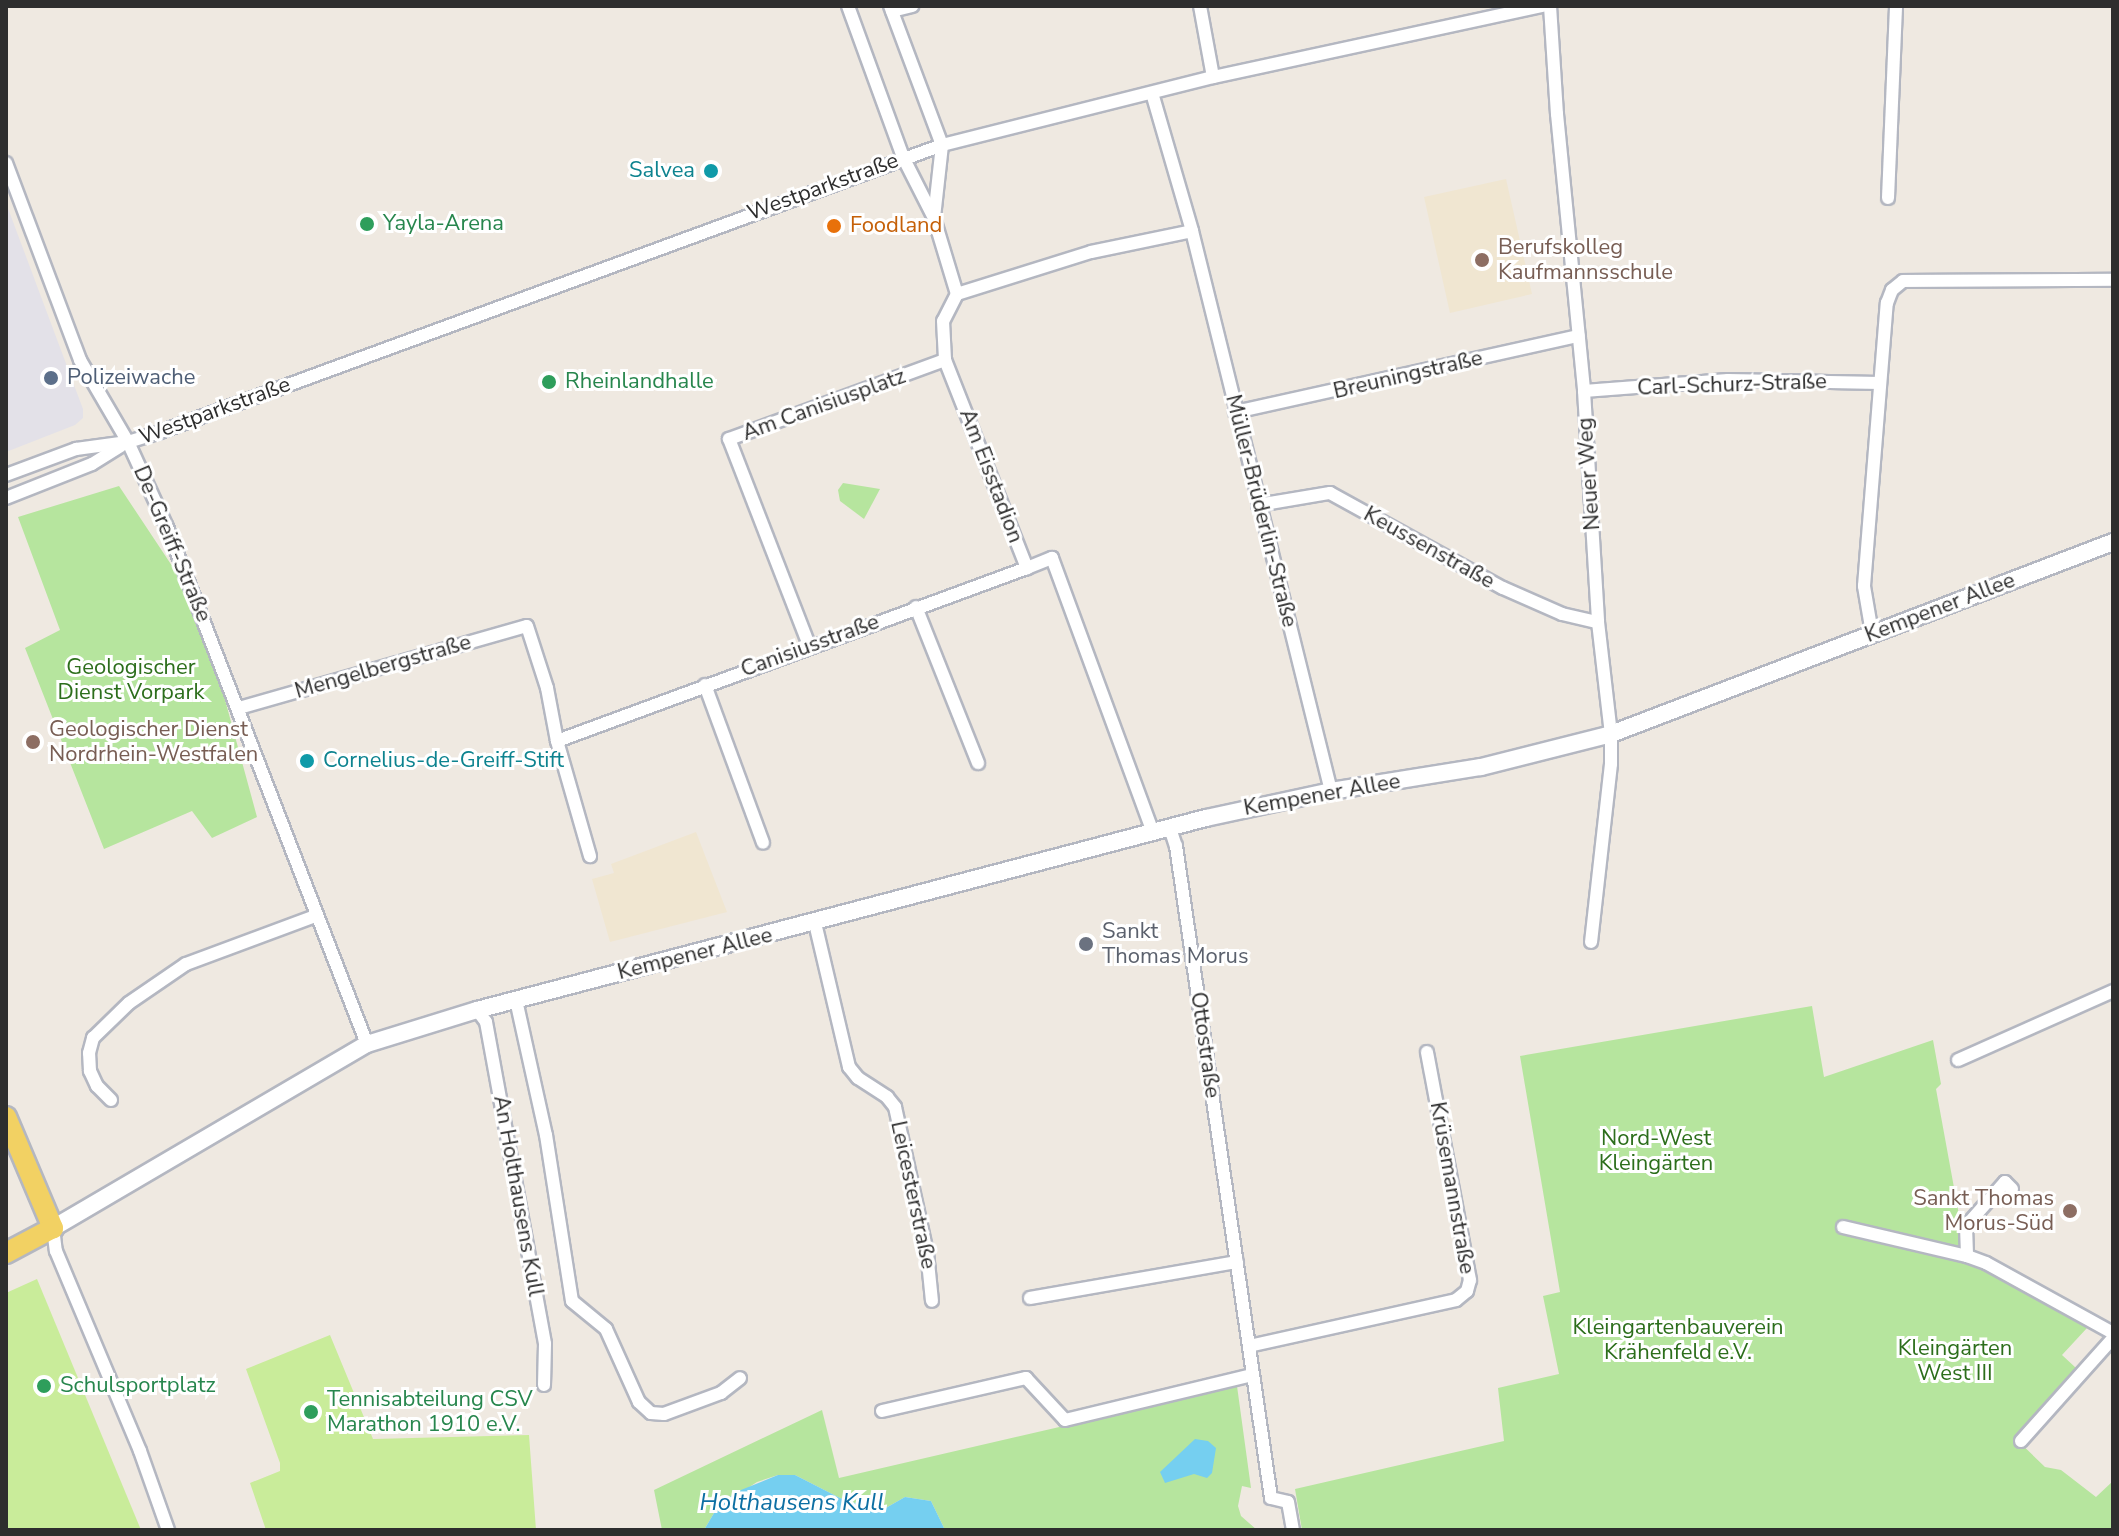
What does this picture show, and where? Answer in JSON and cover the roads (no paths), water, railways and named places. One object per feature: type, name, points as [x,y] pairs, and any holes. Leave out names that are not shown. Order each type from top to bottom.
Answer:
[{"type":"main road","points":[[6,1117],[53,1228]]},
{"type":"main road","name":"Kempener Allee","points":[[6,1253],[53,1228]]},
{"type":"street","points":[[848,6],[903,157],[934,218],[957,294],[1091,252],[1192,231]]},
{"type":"street","points":[[912,6],[891,8],[942,145],[934,218]]},
{"type":"street","points":[[1200,6],[1213,77]]},
{"type":"street","name":"Westparkstraße","points":[[6,498],[92,464],[128,442],[903,157],[1213,77],[1542,6]]},
{"type":"street","name":"Neuer Weg","points":[[1550,6],[1557,114],[1584,391],[1598,622],[1611,734],[1611,764],[1591,942]]},
{"type":"street","points":[[1888,198],[1896,6]]},
{"type":"street","name":"Müller-Brüderlin-Straße","points":[[1152,93],[1192,231],[1331,791]]},
{"type":"street","name":"De-Greiff-Straße","points":[[6,163],[80,360],[128,442],[167,527],[367,1044]]},
{"type":"street","points":[[1872,633],[1864,586],[1887,303],[1892,290],[1903,281],[2113,280]]},
{"type":"street","name":"Am Eisstadion","points":[[957,294],[943,321],[945,360],[1027,568],[1052,558],[1153,833]]},
{"type":"street","name":"Breuningstraße","points":[[1235,412],[1579,336]]},
{"type":"street","name":"Am Canisiusplatz","points":[[809,645],[729,439],[945,360]]},
{"type":"street","name":"Carl-Schurz-Straße","points":[[1584,391],[1728,380],[1880,383]]},
{"type":"street","name":"Westparkstraße","points":[[6,475],[76,449],[128,442]]},
{"type":"street","name":"Keussenstraße","points":[[1258,505],[1330,493],[1503,588],[1562,614],[1598,622]]},
{"type":"street","name":"Kempener Allee","points":[[53,1228],[367,1044],[477,1010],[1170,828],[1331,791],[1481,767],[1611,734],[2113,542]]},
{"type":"street","name":"Canisiusstraße","points":[[557,741],[809,645],[1027,568]]},
{"type":"street","points":[[916,607],[978,763]]},
{"type":"street","name":"Mengelbergstraße","points":[[239,708],[527,626],[547,688],[557,741]]},
{"type":"street","points":[[705,685],[763,843]]},
{"type":"street","points":[[557,741],[590,856]]},
{"type":"street","name":"Ottostraße","points":[[1170,828],[1176,846],[1271,1498],[1288,1502],[1293,1530]]},
{"type":"street","points":[[111,1100],[97,1086],[90,1071],[89,1053],[93,1038],[129,1003],[186,964],[315,916]]},
{"type":"street","name":"Leicesterstraße","points":[[815,923],[849,1067],[895,1107],[927,1252],[932,1301]]},
{"type":"street","points":[[1958,1060],[2113,991]]},
{"type":"street","points":[[516,1000],[546,1135],[572,1301],[606,1329],[639,1402],[651,1413],[664,1414],[721,1393],[740,1378]]},
{"type":"street","name":"An Holthausens Kull","points":[[477,1010],[486,1022],[545,1344],[544,1385]]},
{"type":"street","name":"Krüsemannstraße","points":[[1249,1346],[1456,1300],[1467,1291],[1470,1280],[1427,1052]]},
{"type":"street","points":[[1967,1256],[1966,1226],[2005,1182],[2012,1189]]},
{"type":"street","points":[[1843,1227],[1986,1263],[2113,1336],[2021,1441]]},
{"type":"street","points":[[53,1228],[56,1251],[140,1451],[168,1530]]},
{"type":"street","points":[[1030,1298],[1237,1262]]},
{"type":"street","points":[[882,1411],[1026,1378],[1065,1420],[1253,1375]]},
{"type":"water","points":[[1195,1439],[1208,1441],[1216,1448],[1212,1473],[1207,1478],[1194,1474],[1165,1483],[1160,1472]]},
{"type":"water","name":"Holthausens Kull","points":[[778,1475],[795,1475],[840,1498],[867,1507],[884,1509],[905,1497],[931,1501],[945,1530],[704,1530],[717,1508],[736,1492]]},
{"type":"place","name":"Salvea","points":[[711,171]]},
{"type":"place","name":"Yayla-Arena","points":[[367,224]]},
{"type":"place","name":"Foodland","points":[[834,226]]},
{"type":"place","name":"Berufskolleg Kaufmannsschule","points":[[1482,260]]},
{"type":"place","name":"Polizeiwache","points":[[51,378]]},
{"type":"place","name":"Rheinlandhalle","points":[[549,382]]},
{"type":"place","name":"Geologischer Dienst Nordrhein-Westfalen","points":[[33,742]]},
{"type":"place","name":"Cornelius-de-Greiff-Stift","points":[[307,761]]},
{"type":"place","name":"Sankt Thomas Morus","points":[[1086,944]]},
{"type":"place","name":"Sankt Thomas Morus-Süd","points":[[2070,1211]]},
{"type":"place","name":"Schulsportplatz","points":[[44,1386]]},
{"type":"place","name":"Tennisabteilung CSV Marathon 1910 e.V.","points":[[311,1412]]},
{"type":"park label","name":"Geologischer Dienst Vorpark","points":[[131,680]]},
{"type":"park label","name":"Nord-West Kleingärten","points":[[1656,1150]]},
{"type":"park label","name":"Kleingartenbauverein Krähenfeld e.V.","points":[[1678,1340]]},
{"type":"park label","name":"Kleingärten West III","points":[[1955,1360]]}]
